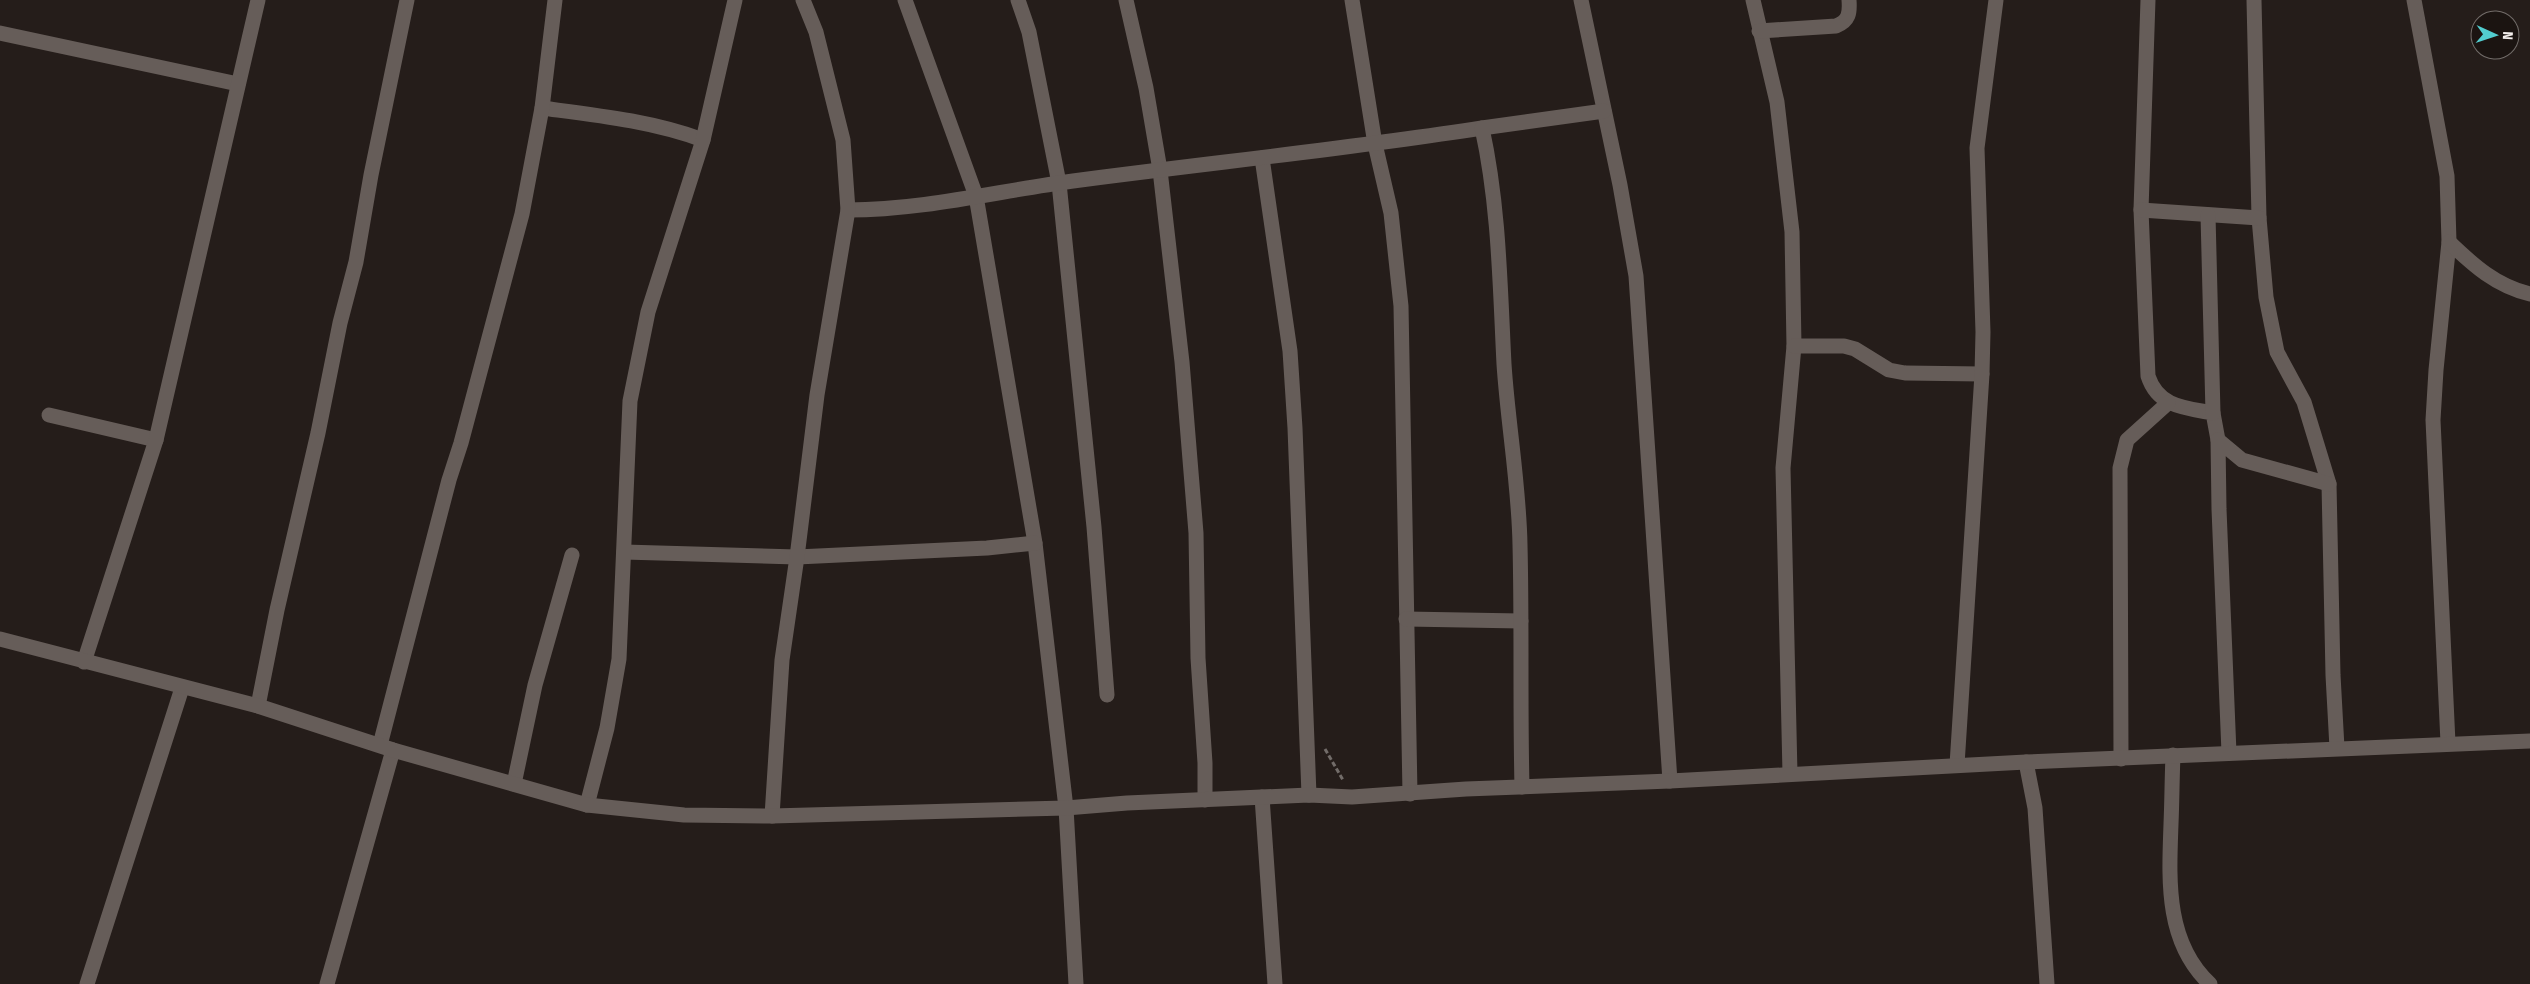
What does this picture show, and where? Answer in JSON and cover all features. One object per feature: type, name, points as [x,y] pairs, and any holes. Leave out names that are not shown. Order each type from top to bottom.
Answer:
[{"type":"street","points":[[84,662],[156,440],[258,0]]},
{"type":"street","points":[[258,706],[277,610],[318,433],[340,323],[356,262],[371,175],[407,0]]},
{"type":"street","points":[[327,984],[386,747],[449,480],[461,443],[522,214],[542,108],[555,0]]},
{"type":"street","points":[[587,805],[607,728],[619,658],[624,552],[624,500],[630,401],[648,312],[703,140],[735,0]]},
{"type":"street","points":[[772,816],[782,660],[817,395],[848,210],[847,170],[843,140],[816,32],[803,0]]},
{"type":"street","points":[[905,0],[976,196],[1036,544],[1066,808],[1076,984]]},
{"type":"street","points":[[1018,0],[1029,32],[1059,183],[1094,527],[1107,695]]},
{"type":"street","points":[[1126,0],[1146,88],[1160,170],[1182,362],[1196,533],[1198,658],[1205,763],[1205,800]]},
{"type":"street","points":[[1352,0],[1375,144],[1391,213],[1401,306],[1405,423],[1406,619],[1410,794]]},
{"type":"street","points":[[1581,0],[1620,184],[1636,276],[1670,781]]},
{"type":"street","points":[[1754,0],[1759,31],[1777,102],[1792,232],[1794,346],[1783,468],[1790,675],[1790,774]]},
{"type":"street","points":[[1759,31],[1836,26],[1844,23],[1849,16],[1849,0]]},
{"type":"street","points":[[1957,765],[1984,332],[1977,148],[1996,0]]},
{"type":"street","points":[[2148,0],[2142,210],[2148,376],[2152,390],[2168,403],[2213,413]]},
{"type":"street","points":[[2254,0],[2259,218],[2266,297],[2277,352],[2304,402],[2329,484],[2333,675],[2337,748]]},
{"type":"street","points":[[2414,0],[2447,176],[2449,242],[2433,420],[2448,742]]},
{"type":"street","points":[[0,33],[238,84]]},
{"type":"street","points":[[542,108],[626,121],[684,133],[703,140]]},
{"type":"street","points":[[848,210],[890,209],[1059,183],[1375,144],[1604,110]]},
{"type":"street","points":[[1482,128],[1488,156],[1497,232],[1508,425],[1516,485],[1520,544],[1522,787]]},
{"type":"street","points":[[1262,158],[1290,351],[1295,428],[1309,795]]},
{"type":"street","points":[[2142,210],[2259,218]]},
{"type":"street","points":[[2208,215],[2213,413],[2218,440],[2229,753]]},
{"type":"street","points":[[2449,242],[2486,275],[2500,283],[2530,294]]},
{"type":"street","points":[[1794,346],[1844,346],[1854,349],[1889,370],[1982,374]]},
{"type":"street","points":[[2121,759],[2120,468],[2128,440],[2168,403]]},
{"type":"street","points":[[50,415],[156,440]]},
{"type":"street","points":[[2218,440],[2242,460],[2329,484]]},
{"type":"street","points":[[624,552],[797,557],[1036,544]]},
{"type":"street","points":[[514,784],[535,685],[572,555]]},
{"type":"street","points":[[1406,619],[1521,622]]},
{"type":"street","points":[[0,639],[182,688],[258,706],[386,747],[587,805],[684,815],[772,816],[1066,808],[1127,802],[1309,795],[1352,797],[1957,765],[2121,759],[2448,742],[2530,741]]},
{"type":"street","points":[[87,984],[182,688]]},
{"type":"street","points":[[2173,755],[2169,884],[2173,914],[2180,940],[2189,958],[2210,984]]},
{"type":"street","points":[[2026,762],[2035,808],[2047,984]]},
{"type":"street","points":[[1262,798],[1274,984]]},
{"type":"path","points":[[1324,747],[1352,797]]}]
